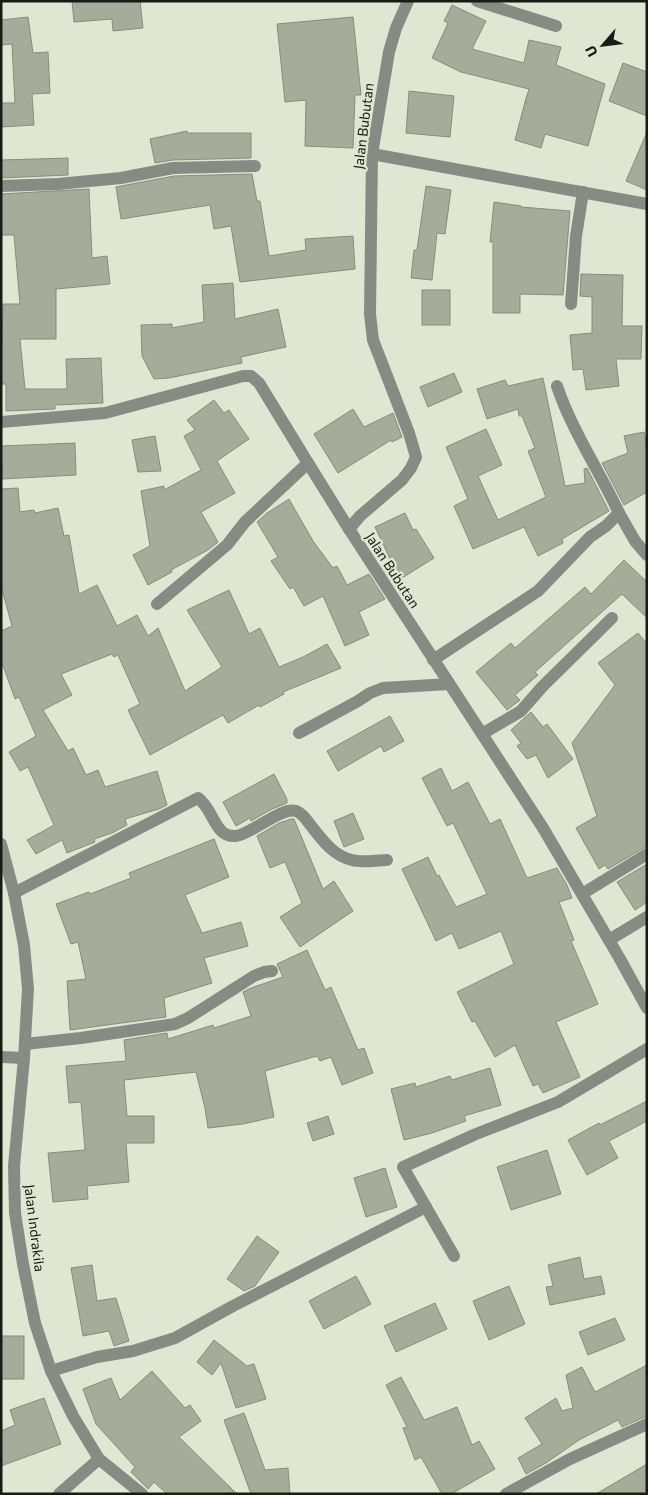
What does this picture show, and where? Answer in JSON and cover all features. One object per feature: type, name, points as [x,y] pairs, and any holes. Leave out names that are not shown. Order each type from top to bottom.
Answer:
[{"type":"street","name":"Jalan Bubutan","points":[[408,1],[396,28],[389,52],[372,154],[370,314],[373,340],[409,433],[416,457],[402,480],[360,516],[349,529],[543,828],[647,1008]]},
{"type":"street","points":[[477,1],[556,26]]},
{"type":"street","points":[[372,154],[647,204]]},
{"type":"street","points":[[1,186],[58,184],[121,178],[173,168],[255,166]]},
{"type":"street","points":[[571,304],[576,236],[583,192]]},
{"type":"street","points":[[1,422],[105,413],[243,376],[251,376],[259,384],[349,529]]},
{"type":"street","points":[[557,386],[573,428],[635,541],[647,555]]},
{"type":"street","points":[[157,604],[228,545],[245,522],[308,463]]},
{"type":"street","points":[[433,660],[538,591],[590,536],[606,526],[619,513]]},
{"type":"street","points":[[482,734],[521,711],[542,687],[612,618]]},
{"type":"street","points":[[299,733],[370,693],[383,688],[449,684]]},
{"type":"street","points":[[14,894],[198,798],[205,803],[219,830],[226,834],[236,836],[292,810],[297,811],[303,816],[329,849],[353,861],[387,860]]},
{"type":"street","name":"Jalan Indrakila","points":[[1,844],[14,894],[24,945],[28,989],[14,1166],[15,1213],[35,1323],[51,1371],[73,1416],[99,1458],[142,1494]]},
{"type":"street","points":[[582,894],[647,854]]},
{"type":"street","points":[[609,940],[647,917]]},
{"type":"street","points":[[25,1044],[175,1024],[188,1018],[254,976],[272,971]]},
{"type":"street","points":[[454,1256],[404,1167],[476,1134],[558,1102],[647,1049]]},
{"type":"street","points":[[1,1057],[24,1058]]},
{"type":"street","points":[[51,1371],[97,1357],[133,1351],[175,1338],[232,1306],[426,1207]]},
{"type":"street","points":[[506,1494],[570,1459],[647,1424]]},
{"type":"street","points":[[59,1494],[99,1458]]},
{"type":"building","points":[[72,1],[140,1],[143,28],[113,31],[112,19],[74,22]]},
{"type":"building","points":[[452,5],[486,21],[472,49],[524,63],[529,40],[561,47],[556,65],[605,84],[588,146],[545,134],[541,148],[515,140],[529,89],[461,72],[432,58],[448,23],[444,21]]},
{"type":"building","points":[[28,17],[33,53],[48,52],[50,93],[32,94],[34,125],[1,127],[1,103],[15,103],[12,44],[1,45],[1,20]]},
{"type":"building","points":[[353,17],[361,95],[355,95],[353,148],[305,146],[306,100],[285,102],[277,24]]},
{"type":"building","points":[[623,63],[647,72],[647,116],[609,101]]},
{"type":"building","points":[[409,91],[454,96],[450,137],[406,133]]},
{"type":"building","points":[[187,131],[187,133],[251,133],[251,158],[173,160],[155,163],[150,139]]},
{"type":"building","points":[[647,132],[647,190],[626,181]]},
{"type":"building","points":[[68,158],[68,175],[1,178],[1,160]]},
{"type":"building","points":[[252,174],[257,201],[260,201],[269,256],[306,250],[305,239],[353,236],[355,269],[240,282],[231,226],[214,229],[210,205],[121,219],[116,187],[174,176]]},
{"type":"building","points":[[426,186],[451,190],[445,234],[437,233],[432,280],[411,278],[414,250],[417,250]]},
{"type":"building","points":[[89,189],[92,258],[107,256],[110,284],[56,289],[56,339],[20,339],[25,389],[67,389],[66,359],[101,358],[103,403],[55,405],[55,409],[6,411],[6,384],[1,384],[3,304],[20,304],[14,235],[1,235],[1,194]]},
{"type":"building","points":[[494,202],[521,207],[570,211],[563,295],[520,294],[520,313],[493,313],[493,242],[490,242]]},
{"type":"building","points":[[581,274],[623,275],[622,326],[642,326],[641,359],[616,359],[619,386],[586,390],[583,369],[573,370],[570,335],[592,333],[592,297],[580,296]]},
{"type":"building","points":[[233,283],[235,319],[278,309],[286,347],[241,357],[242,363],[169,378],[154,379],[142,356],[141,325],[172,324],[172,328],[204,322],[202,285]]},
{"type":"building","points":[[422,290],[450,290],[450,325],[422,325]]},
{"type":"building","points":[[454,373],[462,392],[428,407],[420,387]]},
{"type":"building","points":[[543,378],[565,486],[585,483],[584,469],[587,468],[609,511],[562,539],[563,543],[538,556],[524,527],[473,549],[454,506],[468,499],[446,447],[486,429],[502,465],[478,476],[498,520],[546,497],[528,451],[535,448],[522,416],[519,416],[518,409],[487,419],[477,389],[505,380],[508,386]]},
{"type":"building","points":[[214,400],[224,413],[229,410],[249,439],[217,461],[235,493],[201,512],[218,542],[208,550],[148,585],[133,555],[150,546],[141,491],[164,486],[164,490],[201,470],[184,436],[195,430],[187,420]]},
{"type":"building","points":[[353,409],[364,427],[393,413],[402,437],[392,442],[391,440],[338,473],[314,434]]},
{"type":"building","points":[[644,432],[647,446],[647,492],[624,505],[602,463],[628,453],[624,436]]},
{"type":"building","points":[[155,436],[161,471],[138,472],[132,440]]},
{"type":"building","points":[[75,443],[76,475],[2,479],[1,446]]},
{"type":"building","points":[[18,488],[20,512],[34,510],[35,513],[58,508],[64,536],[69,535],[79,594],[97,585],[117,626],[137,615],[148,636],[158,628],[185,691],[222,667],[187,610],[229,590],[249,634],[260,628],[279,667],[327,644],[341,668],[283,692],[284,694],[260,707],[259,705],[228,723],[223,715],[150,755],[128,710],[140,704],[118,655],[114,657],[112,654],[61,674],[72,695],[43,710],[68,751],[73,748],[86,775],[98,770],[105,787],[157,771],[167,805],[125,819],[127,825],[112,833],[94,839],[95,842],[67,853],[62,840],[36,854],[27,840],[54,825],[28,767],[20,771],[9,752],[36,736],[19,697],[15,699],[1,660],[1,631],[12,626],[1,586],[1,489]]},
{"type":"building","points":[[289,499],[313,541],[333,568],[337,566],[347,585],[369,574],[385,599],[359,612],[369,635],[345,646],[323,596],[304,606],[293,587],[290,589],[271,561],[278,557],[257,522]]},
{"type":"building","points":[[405,513],[413,530],[416,529],[434,558],[394,583],[383,567],[392,563],[375,527]]},
{"type":"building","points":[[624,560],[647,582],[647,618],[622,594],[535,672],[538,675],[515,695],[520,700],[507,710],[476,672],[511,643],[515,648],[585,587],[591,594]]},
{"type":"building","points":[[638,633],[647,644],[647,846],[608,869],[605,865],[599,869],[576,828],[597,816],[572,743],[615,685],[598,663]]},
{"type":"building","points":[[531,712],[543,727],[547,724],[573,759],[548,778],[536,755],[527,759],[517,746],[521,743],[511,730]]},
{"type":"building","points":[[390,716],[404,741],[384,752],[381,746],[338,771],[327,751]]},
{"type":"building","points":[[441,768],[452,791],[468,782],[490,824],[500,819],[527,878],[557,868],[572,898],[559,902],[574,940],[571,941],[598,1004],[556,1022],[580,1077],[543,1093],[538,1084],[533,1086],[515,1045],[495,1057],[475,1021],[472,1022],[457,992],[514,964],[501,931],[459,949],[452,933],[436,941],[402,869],[428,857],[456,907],[487,894],[453,823],[447,826],[422,778]]},
{"type":"building","points":[[274,774],[287,799],[287,803],[251,821],[250,818],[236,826],[223,802]]},
{"type":"building","points":[[353,813],[364,839],[344,847],[334,821]]},
{"type":"building","points":[[294,819],[323,889],[334,881],[353,911],[300,947],[280,917],[302,903],[285,862],[270,868],[257,836],[279,823]]},
{"type":"building","points":[[214,839],[229,877],[185,895],[202,933],[241,922],[248,946],[204,958],[212,983],[164,998],[166,1017],[70,1030],[67,981],[86,979],[78,942],[71,944],[56,904],[89,892],[90,894],[131,878],[129,873]]},
{"type":"building","points":[[647,864],[647,902],[635,910],[617,882]]},
{"type":"building","points":[[307,950],[325,990],[331,987],[358,1050],[364,1048],[373,1073],[342,1085],[331,1057],[320,1061],[317,1056],[265,1071],[274,1117],[243,1124],[208,1128],[196,1072],[124,1080],[127,1116],[154,1116],[154,1143],[126,1143],[129,1182],[87,1186],[88,1199],[53,1202],[48,1153],[85,1150],[81,1102],[69,1103],[66,1066],[126,1061],[124,1040],[167,1033],[168,1039],[213,1025],[214,1028],[251,1016],[243,992],[283,977],[277,964]]},
{"type":"building","points":[[490,1068],[501,1105],[464,1116],[466,1121],[432,1133],[404,1140],[391,1089],[415,1083],[416,1087],[450,1076],[452,1080]]},
{"type":"building","points":[[647,1101],[647,1121],[609,1141],[618,1158],[587,1175],[568,1140],[599,1123],[600,1125]]},
{"type":"building","points":[[328,1116],[334,1134],[313,1141],[307,1123]]},
{"type":"building","points":[[547,1150],[561,1194],[511,1210],[497,1167]]},
{"type":"building","points":[[385,1168],[397,1207],[366,1217],[354,1178]]},
{"type":"building","points":[[257,1236],[279,1252],[255,1286],[244,1291],[227,1279]]},
{"type":"building","points":[[580,1257],[584,1279],[601,1276],[605,1294],[550,1305],[546,1287],[553,1286],[548,1265]]},
{"type":"building","points":[[92,1265],[97,1301],[116,1298],[129,1341],[114,1346],[109,1331],[83,1336],[71,1268]]},
{"type":"building","points":[[356,1276],[371,1304],[324,1329],[309,1301]]},
{"type":"building","points":[[509,1286],[525,1324],[489,1340],[473,1301]]},
{"type":"building","points":[[435,1303],[447,1329],[396,1352],[384,1326]]},
{"type":"building","points":[[615,1318],[625,1340],[588,1355],[579,1332]]},
{"type":"building","points":[[1,1336],[24,1336],[24,1379],[1,1379]]},
{"type":"building","points":[[214,1340],[247,1366],[254,1364],[266,1399],[236,1408],[221,1363],[212,1375],[197,1362]]},
{"type":"building","points":[[647,1365],[647,1416],[622,1427],[618,1420],[579,1440],[546,1463],[526,1474],[518,1458],[542,1444],[525,1418],[556,1398],[562,1411],[573,1408],[566,1375],[582,1367],[595,1392]]},
{"type":"building","points":[[152,1371],[185,1408],[190,1405],[201,1421],[179,1437],[237,1494],[167,1494],[154,1482],[148,1489],[131,1472],[135,1467],[96,1424],[83,1389],[111,1378],[120,1400]]},
{"type":"building","points":[[401,1377],[424,1420],[457,1407],[472,1445],[479,1441],[495,1469],[451,1494],[442,1494],[421,1457],[415,1460],[403,1428],[407,1427],[386,1385]]},
{"type":"building","points":[[44,1398],[61,1444],[1,1466],[1,1431],[15,1425],[10,1410]]},
{"type":"building","points":[[244,1413],[265,1470],[288,1468],[290,1494],[251,1494],[224,1420]]},
{"type":"building","points":[[647,1464],[647,1494],[596,1494]]}]
